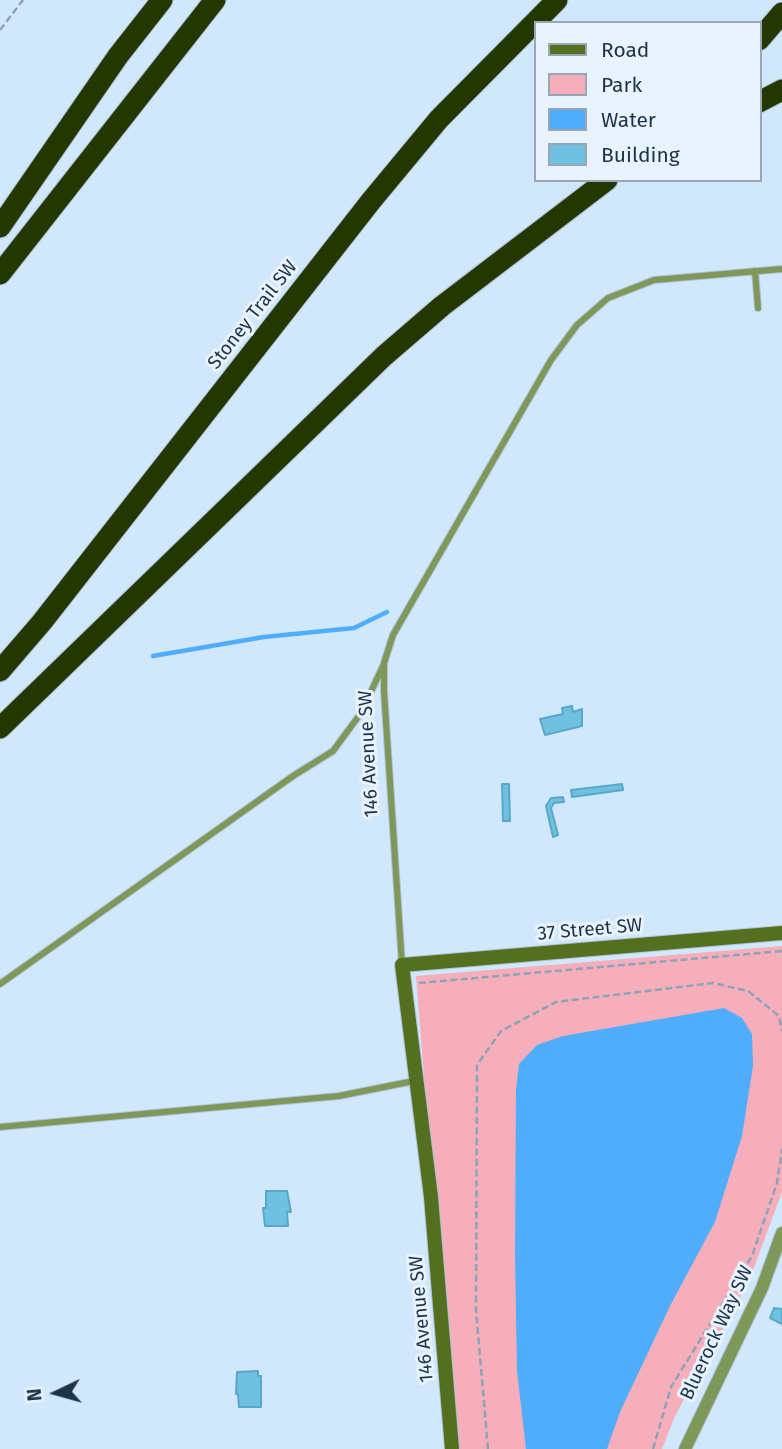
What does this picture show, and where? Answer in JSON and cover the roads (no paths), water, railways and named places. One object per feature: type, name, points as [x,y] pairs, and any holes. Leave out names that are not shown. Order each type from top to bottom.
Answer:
[{"type":"highway","points":[[13,209],[59,128],[144,0]]},
{"type":"highway","points":[[0,228],[118,56],[162,0]]},
{"type":"highway","points":[[0,274],[215,0]]},
{"type":"highway","name":"Stoney Trail SW","points":[[534,21],[557,0]]},
{"type":"highway","points":[[761,38],[782,13]]},
{"type":"highway","name":"Stoney Trail SW","points":[[0,671],[42,622],[388,180],[439,119],[534,21]]},
{"type":"highway","points":[[761,101],[782,90]]},
{"type":"highway","points":[[0,727],[384,356],[442,306],[605,182]]},
{"type":"highway","points":[[563,216],[621,182]]},
{"type":"street","name":"37 Street SW","points":[[402,965],[782,933]]},
{"type":"street","name":"146 Avenue SW","points":[[402,965],[430,1198],[452,1449]]},
{"type":"street","name":"Bluerock Way SW","points":[[685,1449],[762,1289],[782,1233]]},
{"type":"lane","name":"146 Avenue SW","points":[[402,965],[384,663],[393,635],[551,360],[577,325],[608,298],[654,280],[782,269]]},
{"type":"lane","points":[[755,271],[758,308]]},
{"type":"lane","points":[[0,984],[332,751],[361,713],[384,663]]},
{"type":"lane","points":[[0,1127],[339,1096],[416,1080]]},
{"type":"water","points":[[724,1008],[742,1018],[752,1034],[753,1066],[742,1136],[715,1222],[671,1304],[620,1412],[607,1449],[526,1449],[517,1371],[516,1089],[519,1064],[537,1045],[563,1036]]},
{"type":"waterway","points":[[153,656],[264,637],[354,628],[387,612]]}]
